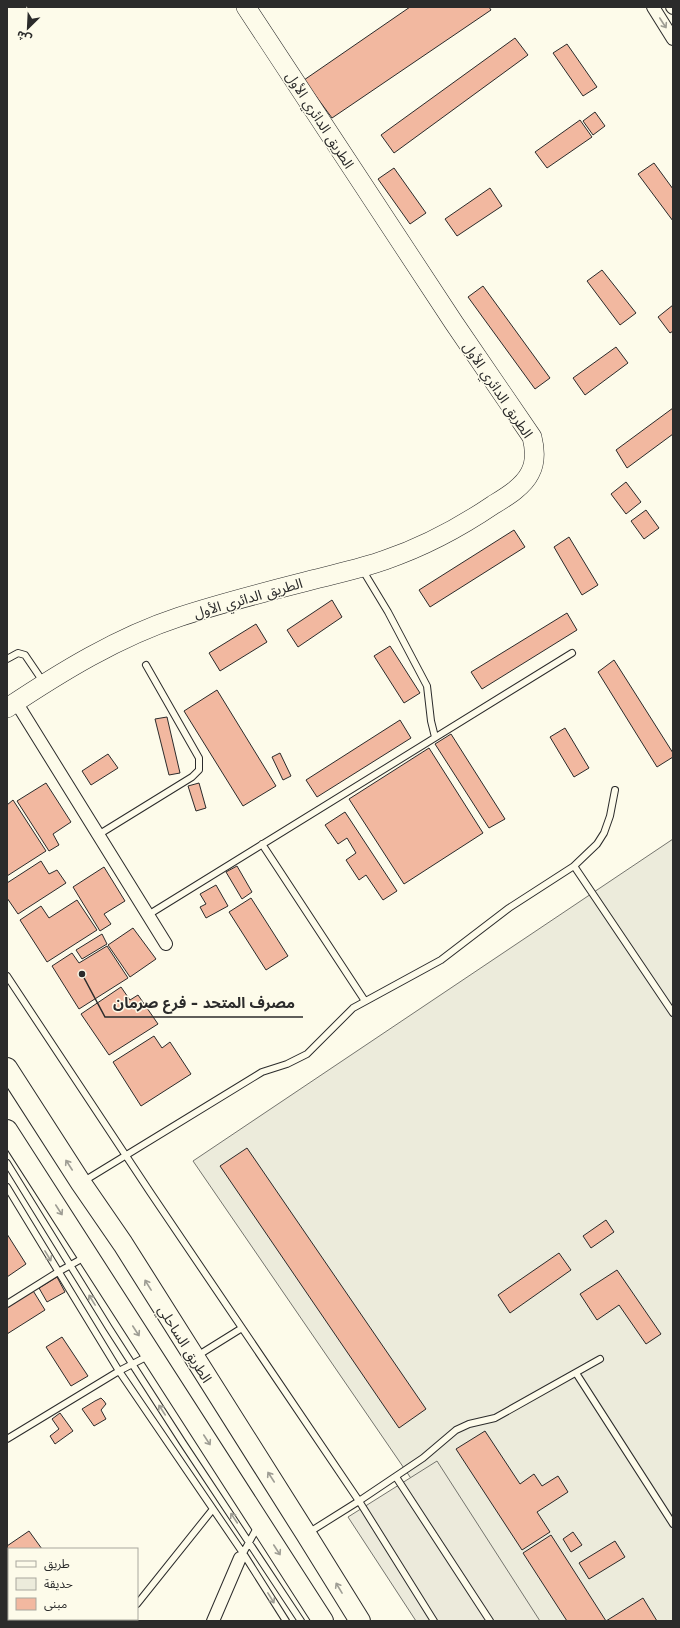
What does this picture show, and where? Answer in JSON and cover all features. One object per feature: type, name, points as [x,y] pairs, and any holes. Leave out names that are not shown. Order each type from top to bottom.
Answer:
[{"type":"highway","name":"الطريق الساحلي","points":[[7,1068],[81,1183],[123,1244],[360,1621]]},
{"type":"highway","points":[[7,1130],[323,1621]]},
{"type":"main road","name":"الطريق الدائري الأول","points":[[12,705],[114,644],[179,617],[309,580],[361,568],[393,557],[436,539],[469,520],[522,484],[530,473],[535,460],[532,437],[454,324],[246,7]]},
{"type":"street","points":[[653,7],[673,39]]},
{"type":"street","points":[[12,705],[98,835],[166,944]]},
{"type":"street","points":[[213,1621],[242,1556]]},
{"type":"lane","points":[[361,568],[388,612],[428,686],[430,721],[436,737]]},
{"type":"lane","points":[[7,659],[18,653],[25,655],[45,684]]},
{"type":"lane","points":[[148,915],[572,653]]},
{"type":"lane","points":[[98,835],[192,776],[199,770],[199,758],[146,665]]},
{"type":"lane","points":[[81,1183],[262,1072],[287,1064],[307,1054],[353,1008],[400,984],[441,960],[509,908],[574,866],[597,844],[604,833],[610,816],[615,790]]},
{"type":"lane","points":[[262,844],[365,1001]]},
{"type":"lane","points":[[574,866],[673,1013]]},
{"type":"lane","points":[[7,976],[126,1156],[359,1501],[434,1621]]},
{"type":"lane","points":[[7,1163],[132,1364],[301,1621]]},
{"type":"lane","points":[[7,1187],[119,1370],[213,1509],[242,1556],[286,1621]]},
{"type":"lane","points":[[7,1304],[58,1272],[88,1256]]},
{"type":"lane","points":[[194,1358],[242,1328]]},
{"type":"lane","points":[[7,1439],[119,1370],[151,1354]]},
{"type":"lane","points":[[306,1534],[396,1477],[423,1458],[456,1430],[469,1424],[495,1418],[600,1359]]},
{"type":"lane","points":[[576,1373],[673,1524]]},
{"type":"lane","points":[[396,1477],[490,1621]]},
{"type":"lane","points":[[138,1603],[213,1509]]},
{"type":"lane","points":[[242,1556],[260,1523]]},
{"type":"green space","points":[[673,839],[673,1621],[509,1621],[193,1161]]},
{"type":"shaded area","points":[[437,1461],[540,1621],[416,1621],[348,1517]]},
{"type":"building","points":[[410,7],[489,7],[491,10],[332,118],[304,80]]},
{"type":"building","points":[[515,38],[528,55],[394,153],[381,135]]},
{"type":"building","points":[[567,44],[597,87],[583,96],[553,53]]},
{"type":"building","points":[[595,112],[605,126],[593,135],[583,121]]},
{"type":"building","points":[[580,120],[592,137],[547,168],[535,152]]},
{"type":"building","points":[[654,163],[673,189],[673,221],[638,174]]},
{"type":"building","points":[[394,168],[426,213],[410,224],[378,179]]},
{"type":"building","points":[[490,188],[502,206],[457,236],[445,219]]},
{"type":"building","points":[[602,270],[636,313],[620,325],[587,281]]},
{"type":"building","points":[[483,286],[550,378],[535,389],[468,297]]},
{"type":"building","points":[[673,305],[673,331],[670,333],[658,317]]},
{"type":"building","points":[[616,347],[628,363],[585,395],[573,378]]},
{"type":"building","points":[[673,408],[673,434],[627,468],[616,450]]},
{"type":"building","points":[[626,482],[641,502],[626,514],[611,494]]},
{"type":"building","points":[[646,510],[659,528],[644,539],[631,521]]},
{"type":"building","points":[[514,530],[525,547],[430,607],[419,590]]},
{"type":"building","points":[[569,537],[598,585],[582,595],[554,547]]},
{"type":"building","points":[[332,600],[342,617],[298,647],[287,630]]},
{"type":"building","points":[[567,613],[577,630],[482,689],[471,672]]},
{"type":"building","points":[[256,624],[267,642],[220,671],[209,653]]},
{"type":"building","points":[[390,646],[420,693],[404,703],[374,656]]},
{"type":"building","points":[[614,660],[673,753],[673,757],[657,767],[598,672]]},
{"type":"building","points":[[217,690],[276,786],[243,806],[184,711]]},
{"type":"building","points":[[167,717],[180,773],[169,775],[155,719]]},
{"type":"building","points":[[400,720],[411,738],[317,797],[306,780]]},
{"type":"building","points":[[565,728],[589,768],[574,777],[550,737]]},
{"type":"building","points":[[451,734],[505,819],[489,828],[435,744]]},
{"type":"building","points":[[429,748],[483,833],[404,884],[349,799]]},
{"type":"building","points":[[280,753],[291,776],[283,780],[272,757]]},
{"type":"building","points":[[108,754],[118,768],[91,785],[82,771]]},
{"type":"building","points":[[46,783],[71,822],[53,834],[59,845],[49,851],[17,801]]},
{"type":"building","points":[[199,783],[206,808],[196,811],[188,786]]},
{"type":"building","points":[[13,800],[46,851],[7,876],[7,805]]},
{"type":"building","points":[[345,812],[397,891],[383,900],[366,875],[359,880],[346,860],[356,853],[347,838],[338,844],[325,825]]},
{"type":"building","points":[[41,861],[49,874],[57,870],[66,883],[18,914],[7,898],[7,883]]},
{"type":"building","points":[[237,866],[252,892],[242,899],[226,872]]},
{"type":"building","points":[[104,867],[125,901],[104,914],[111,924],[100,931],[73,887]]},
{"type":"building","points":[[216,885],[228,906],[206,918],[200,907],[206,904],[200,894]]},
{"type":"building","points":[[251,898],[288,956],[266,970],[229,912]]},
{"type":"building","points":[[77,900],[97,930],[47,962],[20,920],[41,906],[49,918]]},
{"type":"building","points":[[133,928],[156,959],[130,977],[108,945]]},
{"type":"building","points":[[102,934],[107,944],[82,959],[76,950]]},
{"type":"building","points":[[107,946],[128,978],[79,1009],[52,966],[72,953],[79,963]]},
{"type":"building","points":[[121,987],[130,1000],[138,995],[158,1024],[109,1055],[81,1014]]},
{"type":"building","points":[[154,1036],[162,1048],[170,1042],[191,1074],[141,1106],[113,1062]]},
{"type":"building","points":[[247,1148],[426,1409],[399,1428],[220,1166]]},
{"type":"building","points":[[606,1220],[614,1232],[591,1248],[583,1236]]},
{"type":"building","points":[[7,1234],[26,1264],[7,1277]]},
{"type":"building","points":[[559,1253],[571,1270],[510,1313],[498,1295]]},
{"type":"building","points":[[617,1270],[661,1334],[646,1344],[619,1305],[597,1320],[580,1294]]},
{"type":"building","points":[[57,1277],[65,1292],[47,1302],[39,1288]]},
{"type":"building","points":[[32,1289],[45,1310],[7,1334],[7,1305]]},
{"type":"building","points":[[62,1337],[88,1376],[71,1386],[46,1347]]},
{"type":"building","points":[[101,1398],[106,1404],[101,1410],[106,1419],[94,1426],[82,1409]]},
{"type":"building","points":[[60,1413],[73,1431],[55,1444],[50,1436],[59,1429],[52,1419]]},
{"type":"building","points":[[485,1431],[520,1484],[534,1474],[542,1486],[558,1476],[568,1492],[537,1512],[550,1532],[522,1550],[456,1449]]},
{"type":"building","points":[[29,1531],[41,1548],[8,1548],[8,1611],[7,1610],[7,1546]]},
{"type":"building","points":[[573,1532],[582,1545],[571,1552],[563,1539]]},
{"type":"building","points":[[551,1535],[606,1621],[567,1621],[523,1553]]},
{"type":"building","points":[[615,1541],[625,1557],[589,1579],[579,1563]]},
{"type":"building","points":[[643,1598],[657,1621],[606,1621]]},
{"type":"place","name":"مصرف المتحد - فرع صرمان","points":[[82,974]]}]
